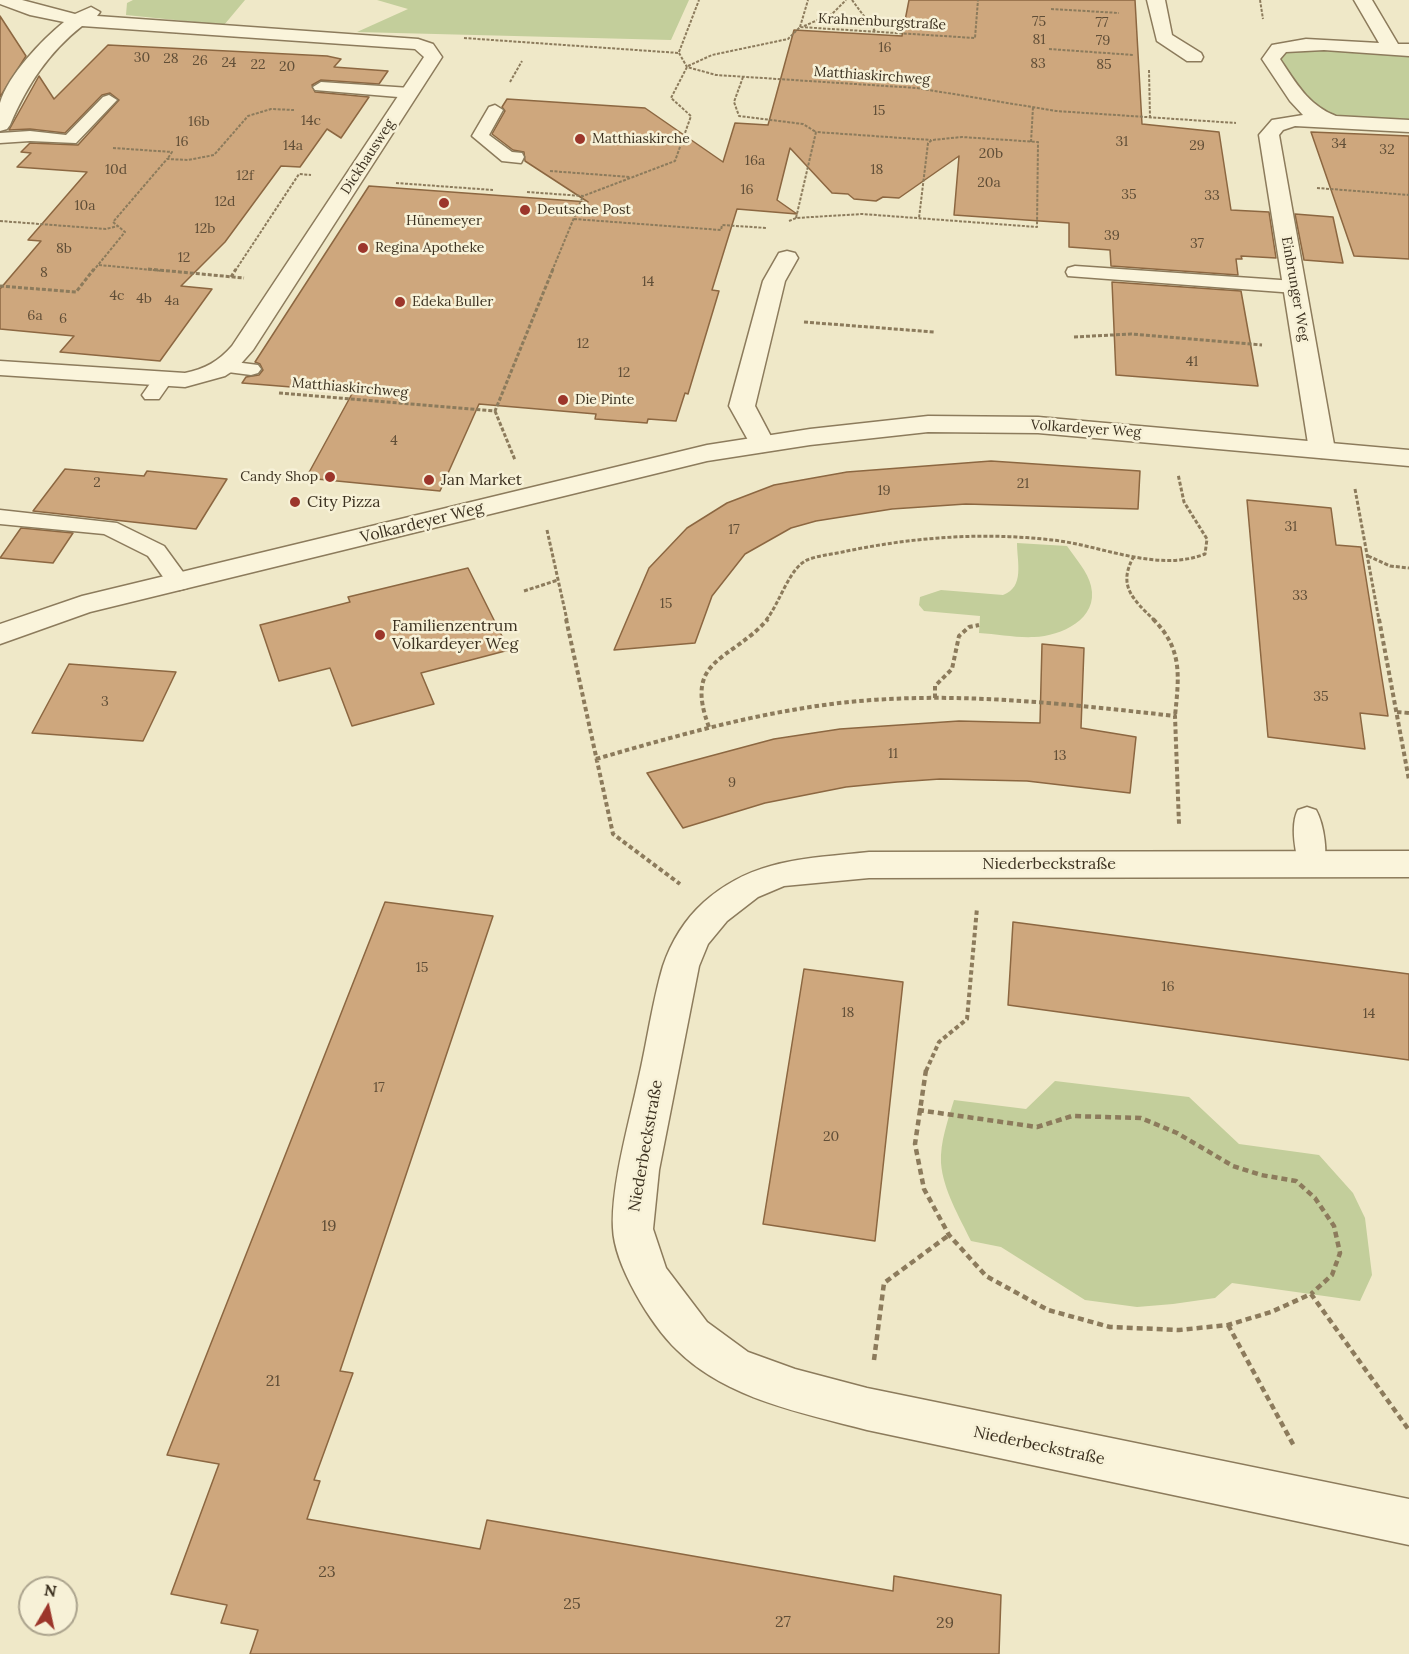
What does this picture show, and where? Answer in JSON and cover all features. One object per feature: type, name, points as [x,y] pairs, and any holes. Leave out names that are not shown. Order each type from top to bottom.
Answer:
[{"type":"street","points":[[6,0],[78,20],[418,44]]},
{"type":"street","points":[[1363,0],[1401,50]]},
{"type":"street","points":[[0,125],[34,62],[78,20],[104,5]]},
{"type":"street","points":[[1157,8],[1163,37],[1194,57]]},
{"type":"street","name":"Dickhausweg","points":[[227,367],[241,350],[433,57],[427,48],[418,44]]},
{"type":"street","points":[[1335,122],[1315,116],[1306,109],[1271,59],[1275,52],[1280,48],[1300,46],[1401,50]]},
{"type":"street","points":[[1272,128],[1295,120],[1409,126]]},
{"type":"street","name":"Einbrunger Weg","points":[[1272,128],[1269,135],[1322,450]]},
{"type":"street","points":[[762,444],[742,406],[774,281],[787,258]]},
{"type":"street","points":[[0,368],[158,387],[206,375],[227,367]]},
{"type":"street","name":"Volkardeyer Weg","points":[[0,634],[82,605],[707,453],[762,444],[928,424],[1038,425],[1409,458]]},
{"type":"street","name":"Volkardeyer Weg","points":[[0,609],[82,605]]},
{"type":"street","name":"Niederbeckstraße","points":[[1409,864],[1312,862],[870,865],[780,874],[746,888],[716,912],[693,937],[681,966],[639,1170],[633,1228],[648,1278],[692,1336],[734,1367],[795,1390],[867,1409],[1328,1507],[1409,1522]]},
{"type":"lane","points":[[321,87],[410,93]]},
{"type":"lane","points":[[0,138],[30,136],[70,140],[109,100]]},
{"type":"lane","points":[[495,110],[480,136],[508,157],[516,157],[514,159]]},
{"type":"lane","points":[[1075,272],[1295,287]]},
{"type":"lane","points":[[227,367],[251,369]]},
{"type":"lane","points":[[0,517],[109,528],[156,551],[179,583]]},
{"type":"lane","points":[[1307,817],[1312,862]]},
{"type":"path","points":[[526,192],[584,196],[675,161],[691,116],[671,98],[687,67],[679,52],[699,0]]},
{"type":"path","points":[[800,27],[808,0]]},
{"type":"path","points":[[800,27],[823,20],[846,0]]},
{"type":"path","points":[[852,0],[875,32]]},
{"type":"path","name":"Krahnenburgstraße","points":[[687,67],[712,55],[781,42],[796,34],[800,27],[975,38],[978,0]]},
{"type":"path","points":[[1260,0],[1264,22]]},
{"type":"path","points":[[1051,9],[1157,8]]},
{"type":"path","points":[[418,44],[437,37],[679,52]]},
{"type":"path","points":[[1049,49],[1194,57]]},
{"type":"path","name":"Matthiaskirchweg","points":[[687,67],[716,75],[917,88],[1056,111],[1243,123],[1272,128]]},
{"type":"path","points":[[742,77],[733,105],[734,112],[739,116],[803,124],[816,132],[932,140],[952,136],[1038,142],[1037,226],[843,213],[796,218],[782,224],[779,229],[777,238],[787,258]]},
{"type":"path","points":[[1031,142],[1033,107]]},
{"type":"path","points":[[0,286],[76,292],[126,232],[113,222],[167,159],[188,160],[214,155],[248,116],[271,110],[300,110]]},
{"type":"path","points":[[796,218],[816,132]]},
{"type":"path","points":[[919,218],[928,143],[932,140]]},
{"type":"path","points":[[514,159],[510,169],[633,177]]},
{"type":"path","points":[[353,180],[503,190]]},
{"type":"path","points":[[1277,185],[1409,195]]},
{"type":"path","points":[[584,196],[495,411],[530,496],[550,537],[613,834],[716,912]]},
{"type":"path","points":[[574,219],[721,230],[722,225],[779,229]]},
{"type":"path","points":[[0,220],[106,229],[118,226]]},
{"type":"path","points":[[98,265],[286,282]]},
{"type":"path","points":[[764,319],[934,332]]},
{"type":"path","points":[[1074,337],[1131,334],[1305,348]]},
{"type":"path","name":"Matthiaskirchweg","points":[[206,375],[233,389],[495,411]]},
{"type":"path","points":[[709,727],[699,707],[698,692],[705,674],[716,661],[759,628],[770,615],[795,569],[806,560],[896,541],[978,536],[1053,540],[1105,548],[1134,556],[1190,560],[1205,554],[1209,545],[1203,526],[1186,506],[1180,492],[1176,437]]},
{"type":"path","points":[[1348,453],[1409,780]]},
{"type":"path","points":[[1134,556],[1126,566],[1125,581],[1129,593],[1163,627],[1173,645],[1177,666],[1175,716],[1179,821],[1190,863]]},
{"type":"path","points":[[1368,556],[1390,566],[1409,568]]},
{"type":"path","points":[[524,591],[558,580]]},
{"type":"path","points":[[935,698],[935,686],[951,672],[958,636],[967,627],[980,626]]},
{"type":"path","points":[[596,759],[709,727],[788,711],[883,699],[986,697],[1175,716]]},
{"type":"path","points":[[1396,712],[1409,713]]},
{"type":"path","points":[[918,1110],[1037,1127],[1072,1116],[1107,1114],[1142,1118],[1178,1134],[1233,1166],[1261,1175],[1296,1181],[1315,1198],[1334,1226],[1340,1253],[1332,1275],[1311,1294],[1271,1312],[1228,1325],[1179,1330],[1110,1328],[1048,1310],[986,1276],[949,1235],[924,1189],[915,1144],[918,1110],[925,1073],[939,1042],[967,1019],[981,865]]},
{"type":"path","points":[[867,1409],[884,1283],[949,1235]]},
{"type":"path","points":[[1311,1294],[1409,1430]]},
{"type":"path","points":[[1228,1325],[1328,1507]]},
{"type":"green space","points":[[133,0],[245,0],[224,25],[126,15],[127,3]]},
{"type":"green space","points":[[377,0],[689,0],[671,40],[357,32],[408,9]]},
{"type":"green space","points":[[1280,48],[1409,50],[1409,125],[1315,115],[1275,52]]},
{"type":"green space","points":[[1017,543],[1067,546],[1084,570],[1091,586],[1092,598],[1089,608],[1076,624],[1045,636],[979,633],[980,616],[924,611],[919,605],[920,597],[941,590],[1003,595],[1010,591],[1017,580]]},
{"type":"green space","points":[[1055,1081],[1189,1097],[1239,1144],[1319,1155],[1353,1193],[1365,1218],[1372,1275],[1360,1301],[1232,1283],[1215,1298],[1173,1304],[1137,1307],[1085,1300],[1001,1247],[971,1241],[948,1193],[942,1173],[943,1139],[954,1100],[1026,1109]]},
{"type":"building","points":[[909,0],[1135,0],[1142,124],[1219,132],[1231,210],[1269,212],[1276,258],[1241,256],[1242,259],[1236,259],[1238,275],[1111,266],[1110,250],[1069,247],[1069,223],[954,215],[959,156],[899,198],[883,197],[876,201],[854,199],[848,194],[832,193],[790,148],[777,200],[797,214],[737,209],[712,290],[719,291],[688,394],[685,393],[676,421],[648,419],[647,423],[595,419],[596,414],[479,404],[440,491],[306,478],[353,392],[242,383],[246,377],[259,375],[263,370],[260,364],[255,362],[369,186],[588,202],[525,161],[524,152],[513,150],[492,134],[505,111],[502,107],[507,99],[645,108],[723,162],[735,123],[768,125],[794,30],[902,36]]},
{"type":"building","points":[[0,16],[26,56],[0,97]]},
{"type":"building","points":[[108,45],[327,56],[341,59],[334,67],[388,71],[379,84],[321,80],[312,85],[315,92],[369,97],[341,138],[327,129],[300,167],[281,166],[225,242],[181,286],[212,289],[160,361],[60,352],[74,336],[0,329],[0,289],[41,241],[28,240],[87,172],[17,167],[31,153],[21,152],[30,143],[78,145],[119,100],[110,93],[102,95],[65,133],[30,129],[9,130],[39,76],[54,99]]},
{"type":"building","points":[[1311,132],[1409,136],[1409,259],[1354,256]]},
{"type":"building","points":[[1295,214],[1333,217],[1343,263],[1304,260]]},
{"type":"building","points":[[1112,282],[1241,291],[1258,386],[1116,375]]},
{"type":"building","points":[[991,461],[1140,471],[1138,509],[966,504],[892,509],[816,521],[791,528],[745,554],[712,596],[695,643],[614,650],[649,568],[687,528],[727,503],[774,485],[847,472]]},
{"type":"building","points":[[65,469],[144,476],[147,471],[227,479],[196,529],[33,511]]},
{"type":"building","points":[[1247,500],[1331,508],[1336,545],[1361,547],[1388,716],[1360,713],[1365,749],[1268,737]]},
{"type":"building","points":[[21,528],[73,533],[53,563],[0,558]]},
{"type":"building","points":[[468,568],[509,650],[421,673],[434,704],[352,726],[330,668],[279,681],[260,625],[350,602],[348,597]]},
{"type":"building","points":[[1042,644],[1084,648],[1081,728],[1136,737],[1130,793],[1027,781],[940,779],[897,782],[846,787],[765,803],[683,828],[647,773],[774,739],[840,729],[959,721],[1040,723]]},
{"type":"building","points":[[69,664],[176,672],[143,741],[32,733]]},
{"type":"building","points":[[385,902],[493,916],[340,1371],[353,1373],[314,1480],[320,1481],[307,1519],[480,1549],[487,1520],[893,1591],[894,1576],[1001,1595],[999,1654],[250,1654],[258,1630],[221,1623],[227,1605],[171,1594],[219,1464],[167,1455]]},
{"type":"building","points":[[1013,922],[1409,974],[1409,1060],[1008,1005]]},
{"type":"building","points":[[804,969],[903,982],[875,1241],[763,1224]]},
{"type":"place","name":"Matthiaskirche","points":[[580,139]]},
{"type":"place","name":"Hünemeyer","points":[[444,203]]},
{"type":"place","name":"Deutsche Post","points":[[525,210]]},
{"type":"place","name":"Regina Apotheke","points":[[363,248]]},
{"type":"place","name":"Edeka Buller","points":[[400,302]]},
{"type":"place","name":"Die Pinte","points":[[563,400]]},
{"type":"place","name":"Candy Shop","points":[[330,477]]},
{"type":"place","name":"Jan Market","points":[[429,480]]},
{"type":"place","name":"City Pizza","points":[[295,502]]},
{"type":"place","name":"Familienzentrum Volkardeyer Weg","points":[[380,635]]}]
